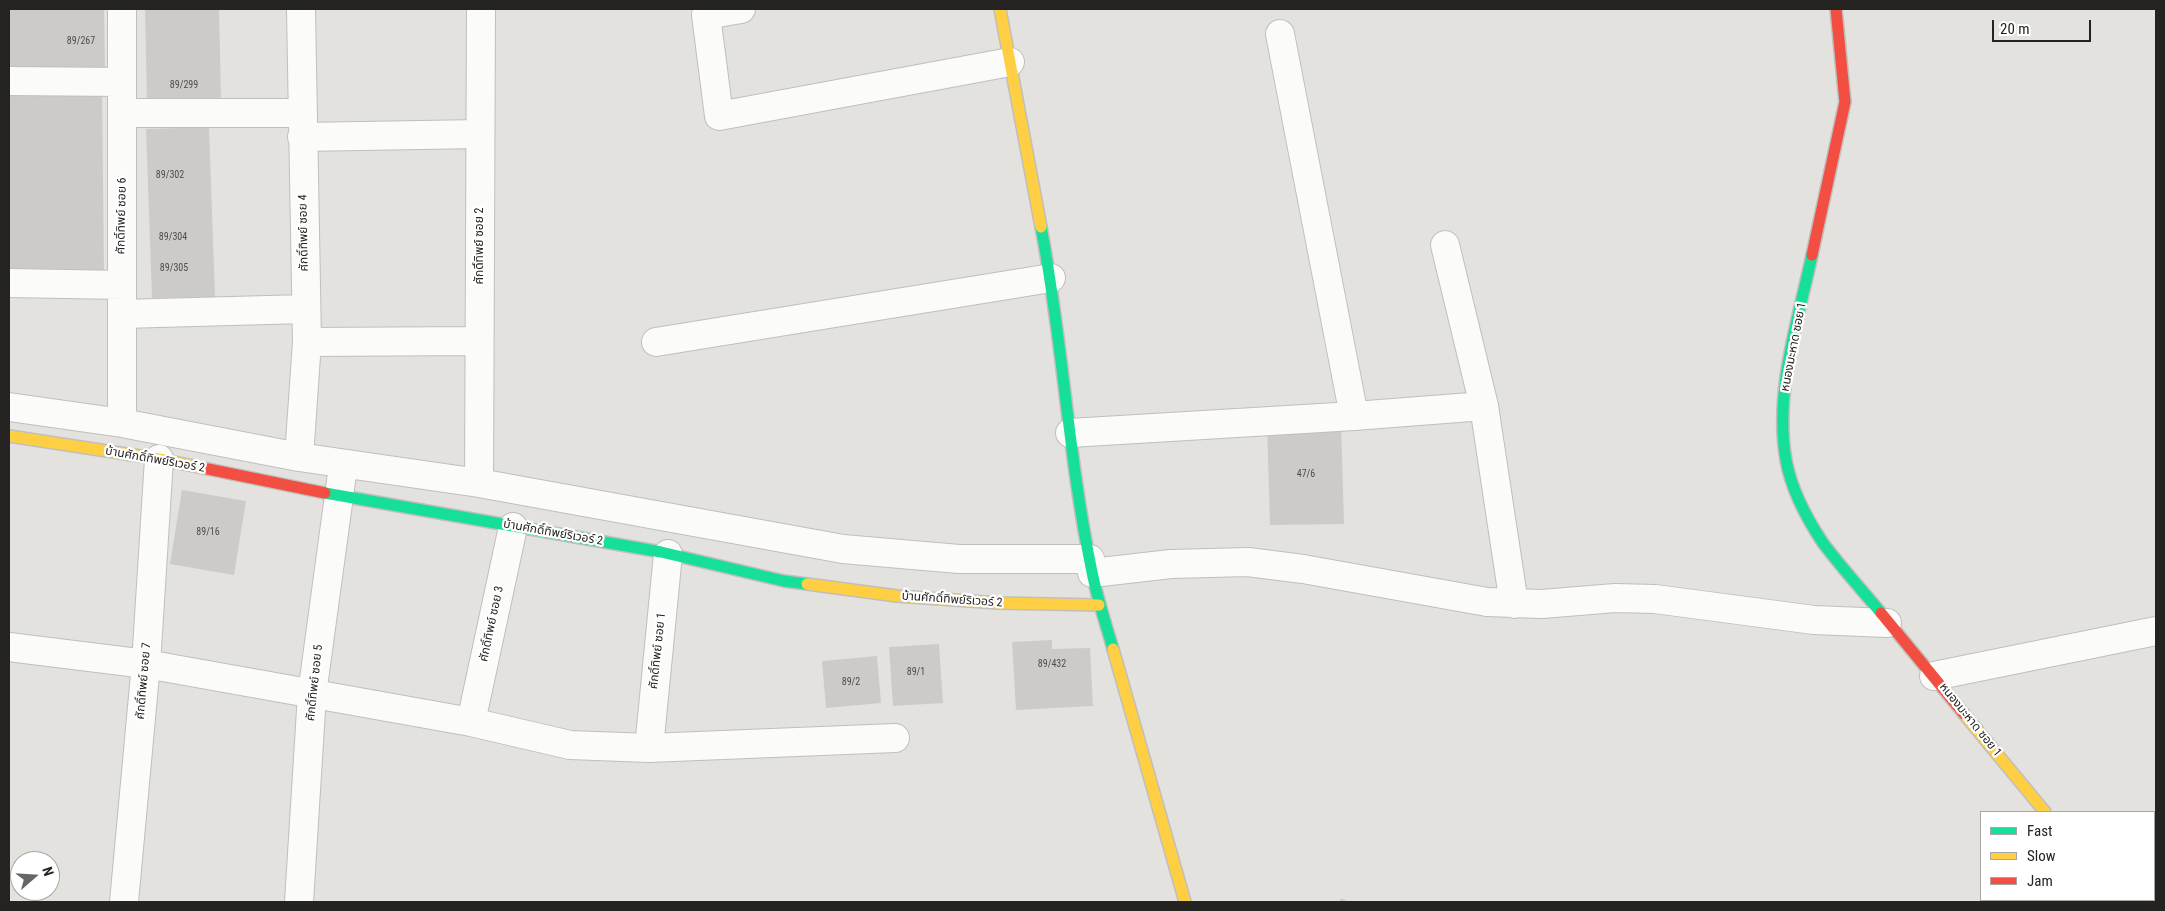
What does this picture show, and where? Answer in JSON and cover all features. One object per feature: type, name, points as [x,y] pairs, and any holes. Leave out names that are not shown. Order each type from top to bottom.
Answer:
[{"type":"street","name":"ศักดิ์ทิพย์ ซอย 6","points":[[122,9],[124,113],[122,423]]},
{"type":"street","name":"ศักดิ์ทิพย์ ซอย 4","points":[[300,457],[307,342],[301,9]]},
{"type":"street","name":"ศักดิ์ทิพย์ ซอย 2","points":[[479,483],[481,9]]},
{"type":"street","points":[[740,9],[706,15],[719,116],[1010,62]]},
{"type":"street","points":[[1000,9],[1050,278],[1070,433],[1099,605],[1185,902]]},
{"type":"street","name":"หนองมะหาด ซอย 1","points":[[1836,9],[1845,102],[1784,387],[1786,462],[1793,482],[1823,542],[2044,811]]},
{"type":"street","points":[[1280,34],[1354,416]]},
{"type":"street","points":[[9,81],[122,82]]},
{"type":"street","points":[[124,113],[480,134]]},
{"type":"street","points":[[1445,245],[1484,406],[1514,604]]},
{"type":"street","points":[[656,342],[1050,278]]},
{"type":"street","points":[[9,283],[122,285]]},
{"type":"street","points":[[122,314],[305,309]]},
{"type":"street","points":[[307,342],[479,341]]},
{"type":"street","points":[[1070,433],[1354,416],[1484,406]]},
{"type":"street","points":[[9,408],[122,423],[300,457],[479,483],[843,549],[960,559],[1091,566],[1248,562],[1303,569],[1487,602],[1542,604],[1615,598],[1655,599],[1814,620],[1888,622]]},
{"type":"street","name":"บ้านศักดิ์ทิพย์ริเวอร์ 2","points":[[9,436],[159,459],[340,496],[668,554],[784,581],[897,596],[998,603],[1099,605]]},
{"type":"street","name":"ศักดิ์ทิพย์ ซอย 7","points":[[124,902],[146,664],[159,459]]},
{"type":"street","name":"ศักดิ์ทิพย์ ซอย 5","points":[[299,902],[312,694],[343,464]]},
{"type":"street","points":[[598,541],[606,506]]},
{"type":"street","name":"ศักดิ์ทิพย์ ซอย 3","points":[[471,722],[513,527]]},
{"type":"street","name":"ศักดิ์ทิพย์ ซอย 1","points":[[649,748],[668,554]]},
{"type":"street","points":[[1934,676],[2156,632]]},
{"type":"street","points":[[9,647],[146,664],[471,722],[570,745],[649,748],[895,738]]},
{"type":"building","points":[[9,9],[104,9],[105,71],[9,72]]},
{"type":"building","points":[[145,9],[219,9],[221,100],[147,101]]},
{"type":"building","points":[[9,92],[102,92],[104,273],[9,273]]},
{"type":"building","points":[[209,127],[215,297],[152,298],[146,129]]},
{"type":"building","points":[[1341,423],[1344,524],[1270,525],[1267,425]]},
{"type":"building","points":[[182,490],[246,501],[234,575],[170,564]]},
{"type":"building","points":[[1052,640],[1052,649],[1090,648],[1093,706],[1016,710],[1012,642]]},
{"type":"building","points":[[939,644],[943,703],[893,706],[889,647]]},
{"type":"building","points":[[877,656],[881,703],[826,708],[822,661]]},
{"type":"building","points":[[1341,898],[1349,902],[1339,902]]},
{"type":"traffic: fast","points":[[1041,227],[1049,270],[1084,529],[1096,591],[1113,649]]},
{"type":"traffic: fast","points":[[1812,255],[1794,331],[1785,383],[1783,434],[1788,471],[1806,514],[1817,534],[1881,613]]},
{"type":"traffic: fast","points":[[325,493],[661,552],[784,581],[807,584]]},
{"type":"traffic: slow","points":[[1000,9],[1041,227]]},
{"type":"traffic: slow","points":[[9,436],[159,459],[208,469]]},
{"type":"traffic: slow","points":[[807,584],[897,596],[998,603],[1099,605]]},
{"type":"traffic: slow","points":[[1113,649],[1185,902]]},
{"type":"traffic: slow","points":[[1964,714],[2044,811]]},
{"type":"traffic: jam","points":[[1812,255],[1845,102],[1836,9]]},
{"type":"traffic: jam","points":[[208,469],[325,493]]},
{"type":"traffic: jam","points":[[1881,613],[1964,714]]}]
